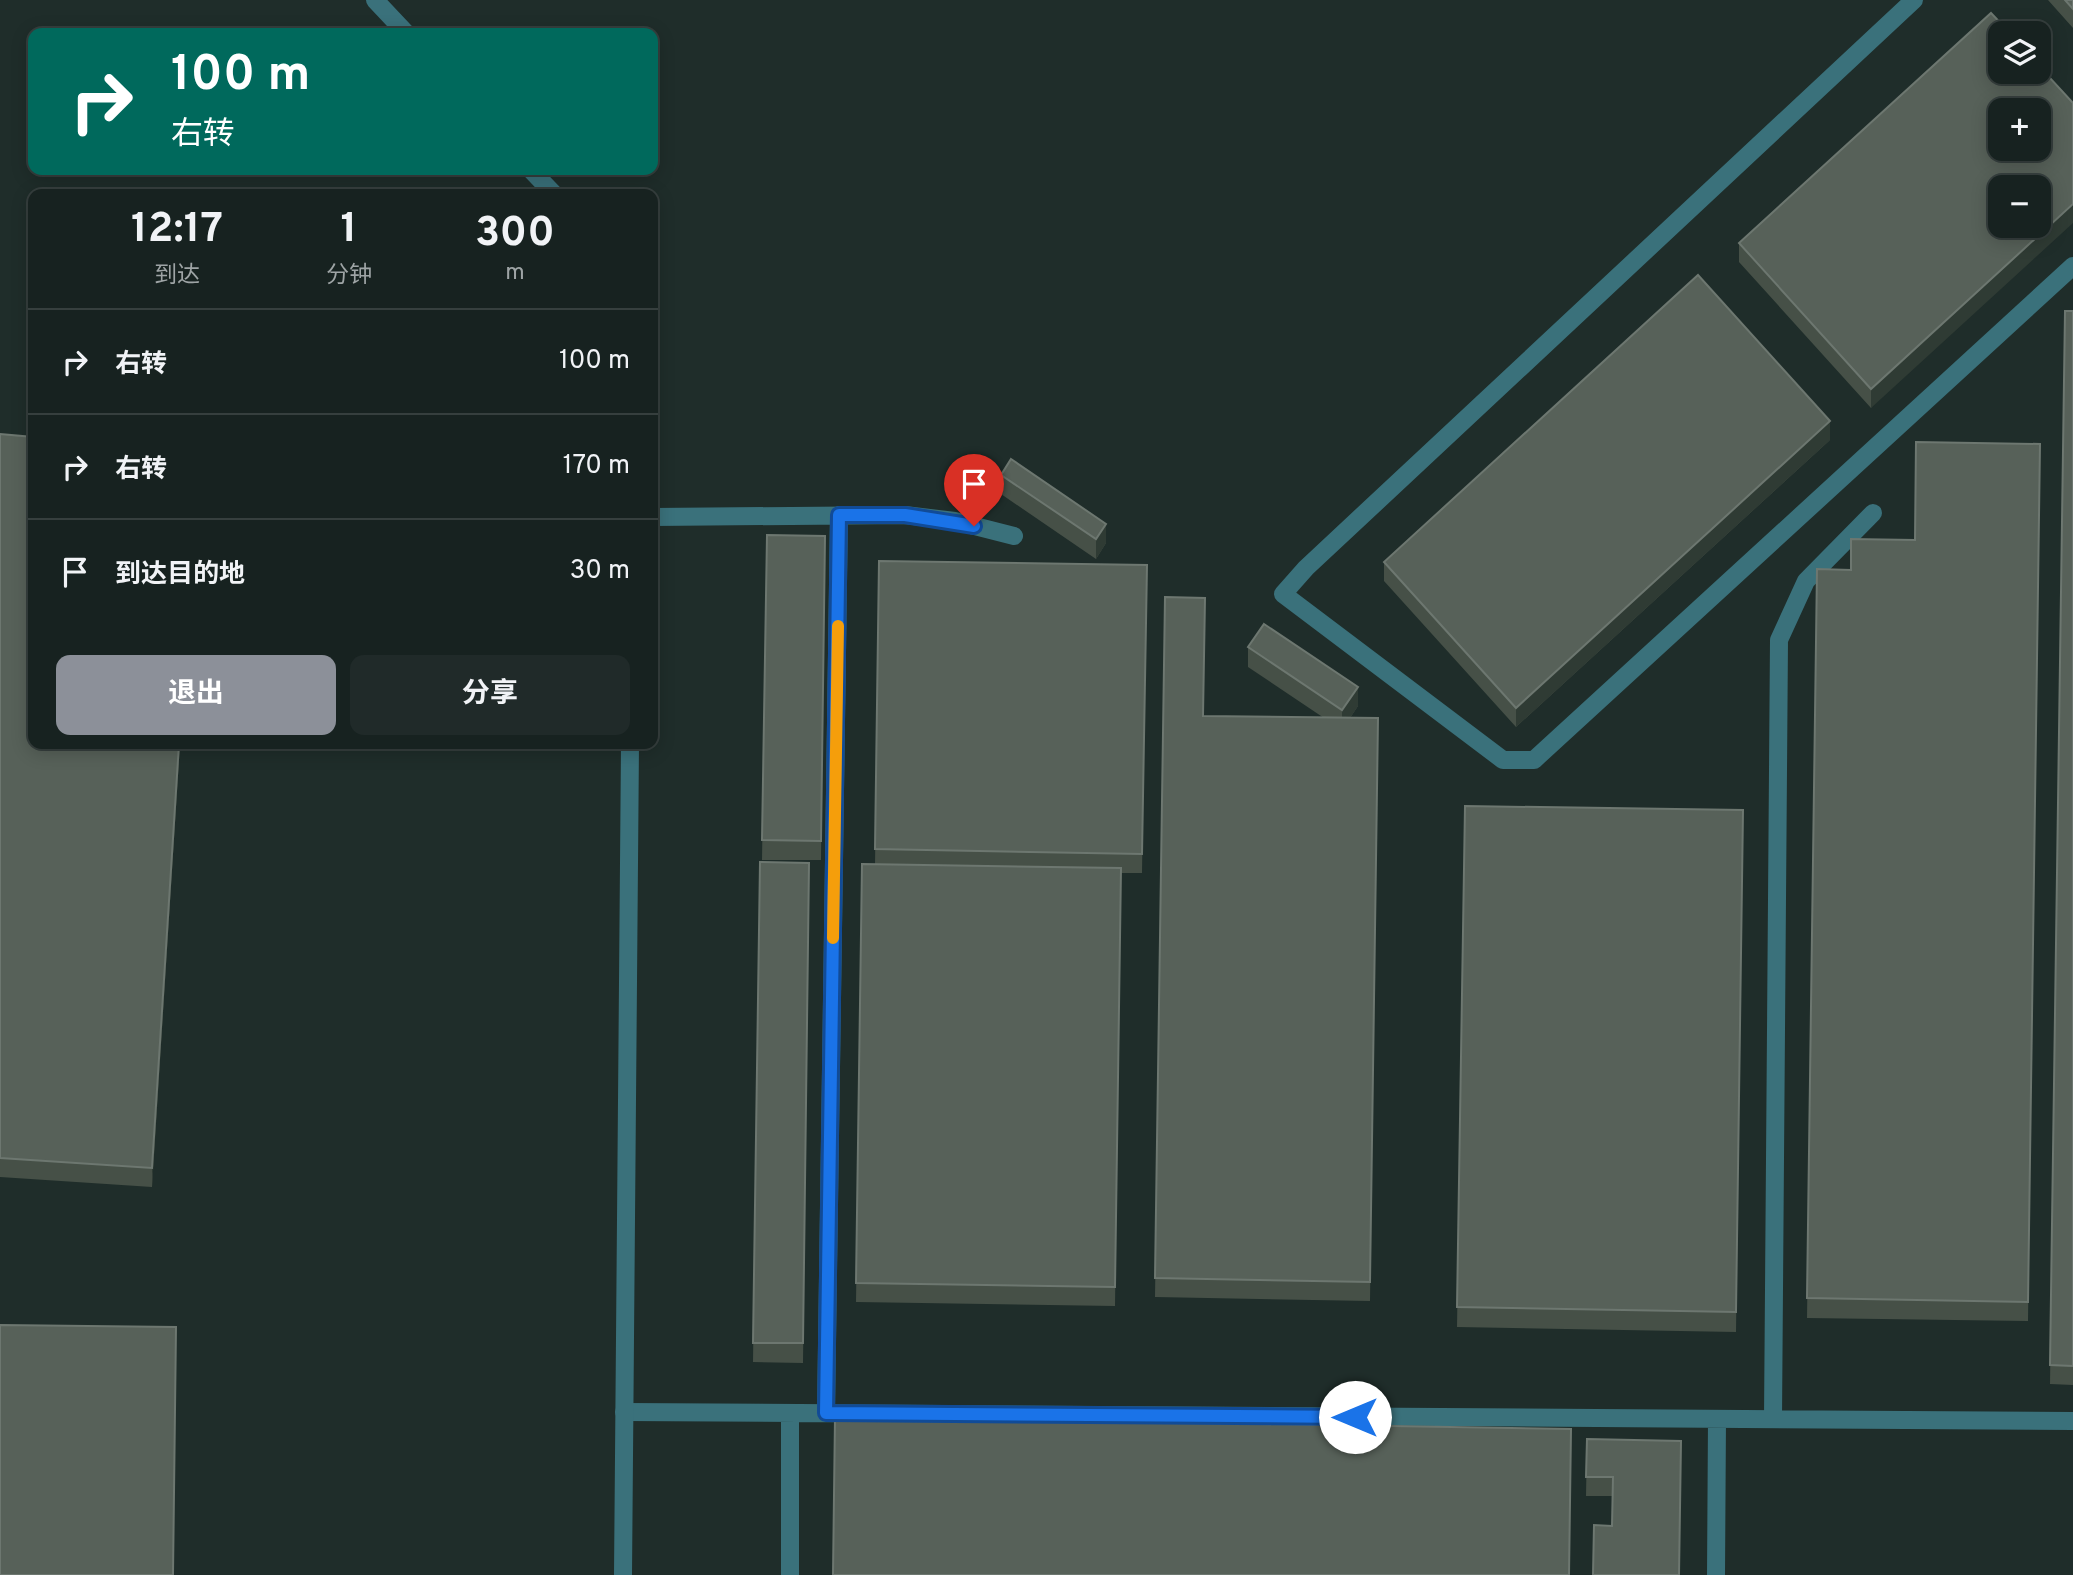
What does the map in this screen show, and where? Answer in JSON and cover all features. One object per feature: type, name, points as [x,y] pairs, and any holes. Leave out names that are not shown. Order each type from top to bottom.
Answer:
[{"type":"street","points":[[375,0],[401,28]]},
{"type":"street","points":[[1914,0],[1306,568],[1283,594],[1503,760],[1534,760],[2073,266]]},
{"type":"street","points":[[536,175],[549,189]]},
{"type":"street","points":[[1773,1419],[1779,640],[1806,581],[1874,513]]},
{"type":"street","points":[[826,1413],[839,515]]},
{"type":"street","points":[[658,517],[905,515],[955,521],[1014,536]]},
{"type":"street","points":[[623,1575],[630,749]]},
{"type":"street","points":[[624,1412],[2073,1421]]},
{"type":"street","points":[[790,1413],[790,1575]]},
{"type":"street","points":[[1716,1575],[1717,1419]]},
{"type":"building","points":[[2065,0],[2073,0],[2073,9]]},
{"type":"building","points":[[1991,13],[1999,21],[1988,21],[1988,84],[2051,84],[2051,79],[2073,103],[2073,204],[2051,224],[2051,175],[1988,175],[1988,238],[2036,238],[1871,389],[1739,243]]},
{"type":"building","points":[[1698,275],[1830,421],[1516,708],[1384,562]]},
{"type":"building","points":[[2065,311],[2073,311],[2073,1366],[2050,1365]]},
{"type":"building","points":[[0,434],[28,437],[28,749],[179,749],[152,1168],[0,1158]]},
{"type":"building","points":[[1916,442],[2040,444],[2028,1302],[1807,1298],[1817,569],[1851,570],[1851,539],[1915,540]]},
{"type":"building","points":[[1011,459],[1106,524],[1096,539],[1001,475]]},
{"type":"building","points":[[767,535],[825,536],[821,841],[762,840]]},
{"type":"building","points":[[879,561],[1147,565],[1142,854],[875,849]]},
{"type":"building","points":[[1165,597],[1205,598],[1203,716],[1378,718],[1370,1282],[1155,1278]]},
{"type":"building","points":[[1264,624],[1358,687],[1342,710],[1248,647]]},
{"type":"building","points":[[1465,806],[1743,810],[1736,1312],[1457,1307]]},
{"type":"building","points":[[760,862],[809,863],[803,1343],[753,1343]]},
{"type":"building","points":[[862,864],[1121,868],[1115,1287],[856,1283]]},
{"type":"building","points":[[0,1325],[176,1327],[173,1575],[0,1575]]},
{"type":"building","points":[[835,1417],[1571,1429],[1569,1575],[833,1575]]},
{"type":"building","points":[[1587,1439],[1681,1441],[1679,1575],[1593,1575],[1594,1525],[1612,1526],[1613,1477],[1586,1477]]},
{"type":"slow traffic","points":[[833,938],[838,626]]},
{"type":"route","points":[[974,526],[905,515],[839,515],[826,1413],[1355,1417]]}]
